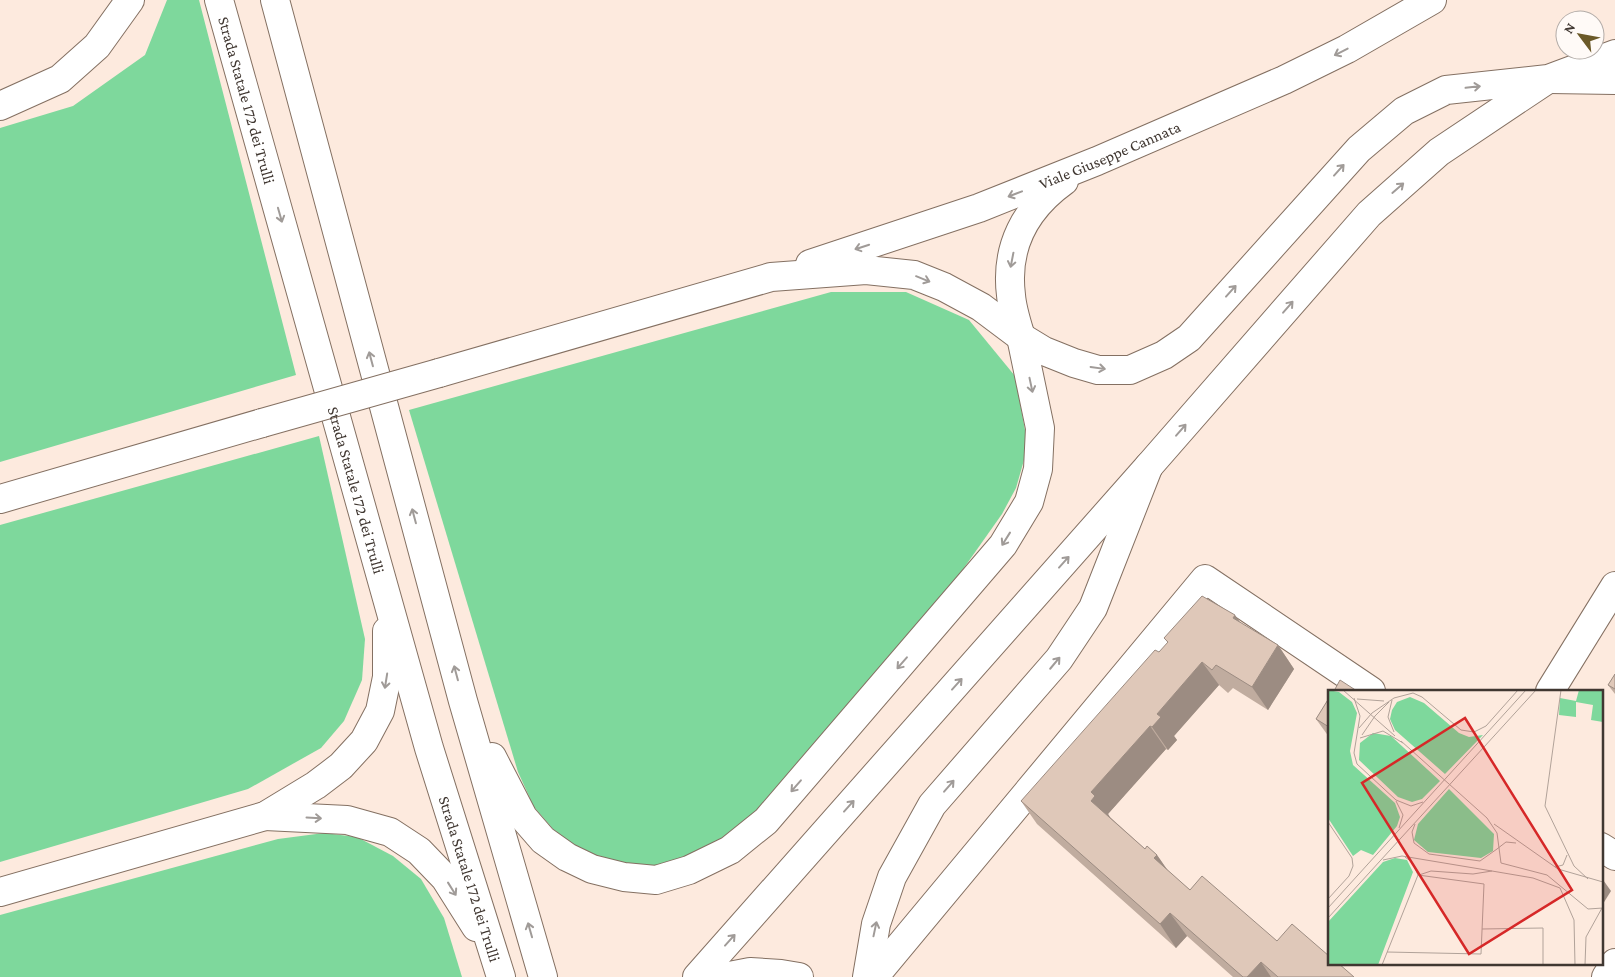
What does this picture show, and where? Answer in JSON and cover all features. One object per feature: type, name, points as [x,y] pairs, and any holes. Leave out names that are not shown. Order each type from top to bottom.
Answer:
[{"type":"main road","points":[[0,106],[60,79],[97,46],[130,0]]},
{"type":"main road","name":"Strada Statale 172 dei Trulli","points":[[219,0],[430,748],[498,967]]},
{"type":"main road","points":[[275,0],[463,701],[543,977]]},
{"type":"main road","points":[[1384,29],[1402,0]]},
{"type":"main road","name":"Viale Giuseppe Cannata","points":[[771,277],[979,208],[1097,161],[1284,80],[1384,29],[1432,0]]},
{"type":"main road","points":[[697,977],[1149,466],[1368,214],[1439,152],[1548,79],[1615,54]]},
{"type":"main road","points":[[0,499],[771,277],[866,270],[914,275],[944,287],[981,307],[1020,337],[1044,351],[1098,370],[1130,370],[1164,355],[1189,338],[1359,148],[1404,111],[1446,90],[1548,79],[1615,80]]},
{"type":"main road","points":[[463,701],[523,816],[543,840],[567,857],[592,869],[624,877],[656,880],[689,870],[730,850],[766,821],[1003,545],[1029,502],[1038,469],[1040,428],[1011,296],[1010,268],[1014,248],[1024,223],[1038,203],[1062,182],[1097,161]]},
{"type":"main road","points":[[866,977],[876,924],[892,877],[927,813],[1059,659],[1093,608],[1149,466]]},
{"type":"main road","points":[[874,977],[1205,579],[1370,690]]},
{"type":"main road","points":[[0,892],[266,816],[316,785],[341,766],[364,741],[380,711],[387,677],[388,652],[382,580]]},
{"type":"main road","points":[[1551,690],[1615,586]]},
{"type":"main road","points":[[266,816],[346,820],[390,832],[419,851],[445,878],[498,967]]},
{"type":"main road","points":[[1602,848],[1615,856]]},
{"type":"main road","points":[[1606,977],[1615,963]]},
{"type":"main road","points":[[724,977],[750,972],[799,977]]},
{"type":"green space","points":[[167,0],[199,0],[296,375],[0,462],[0,128],[73,106],[145,55]]},
{"type":"green space","points":[[831,292],[906,292],[969,320],[1015,376],[1028,446],[1016,488],[1002,514],[954,582],[750,818],[714,846],[674,862],[643,868],[609,861],[579,849],[553,829],[534,807],[518,772],[409,410]]},
{"type":"green space","points":[[319,436],[365,639],[362,680],[344,721],[321,748],[248,789],[0,862],[0,525]]},
{"type":"green space","points":[[324,833],[357,837],[393,856],[421,879],[444,918],[462,977],[0,977],[0,915],[278,839]]},
{"type":"building","points":[[1202,596],[1235,615],[1233,618],[1278,645],[1252,687],[1216,665],[1212,670],[1202,662],[1157,714],[1161,717],[1152,727],[1150,726],[1091,792],[1095,796],[1091,801],[1145,849],[1147,846],[1157,855],[1154,858],[1190,890],[1202,876],[1277,941],[1292,924],[1328,955],[1328,964],[1339,964],[1354,977],[1278,977],[1261,962],[1247,977],[1243,977],[1170,913],[1160,924],[1021,801],[1155,650],[1159,652],[1168,642],[1164,638]]},
{"type":"building","points":[[1615,674],[1615,689],[1608,685]]},
{"type":"building","points":[[1340,680],[1355,690],[1335,690]]},
{"type":"building","points":[[1328,700],[1328,726],[1316,719]]}]
